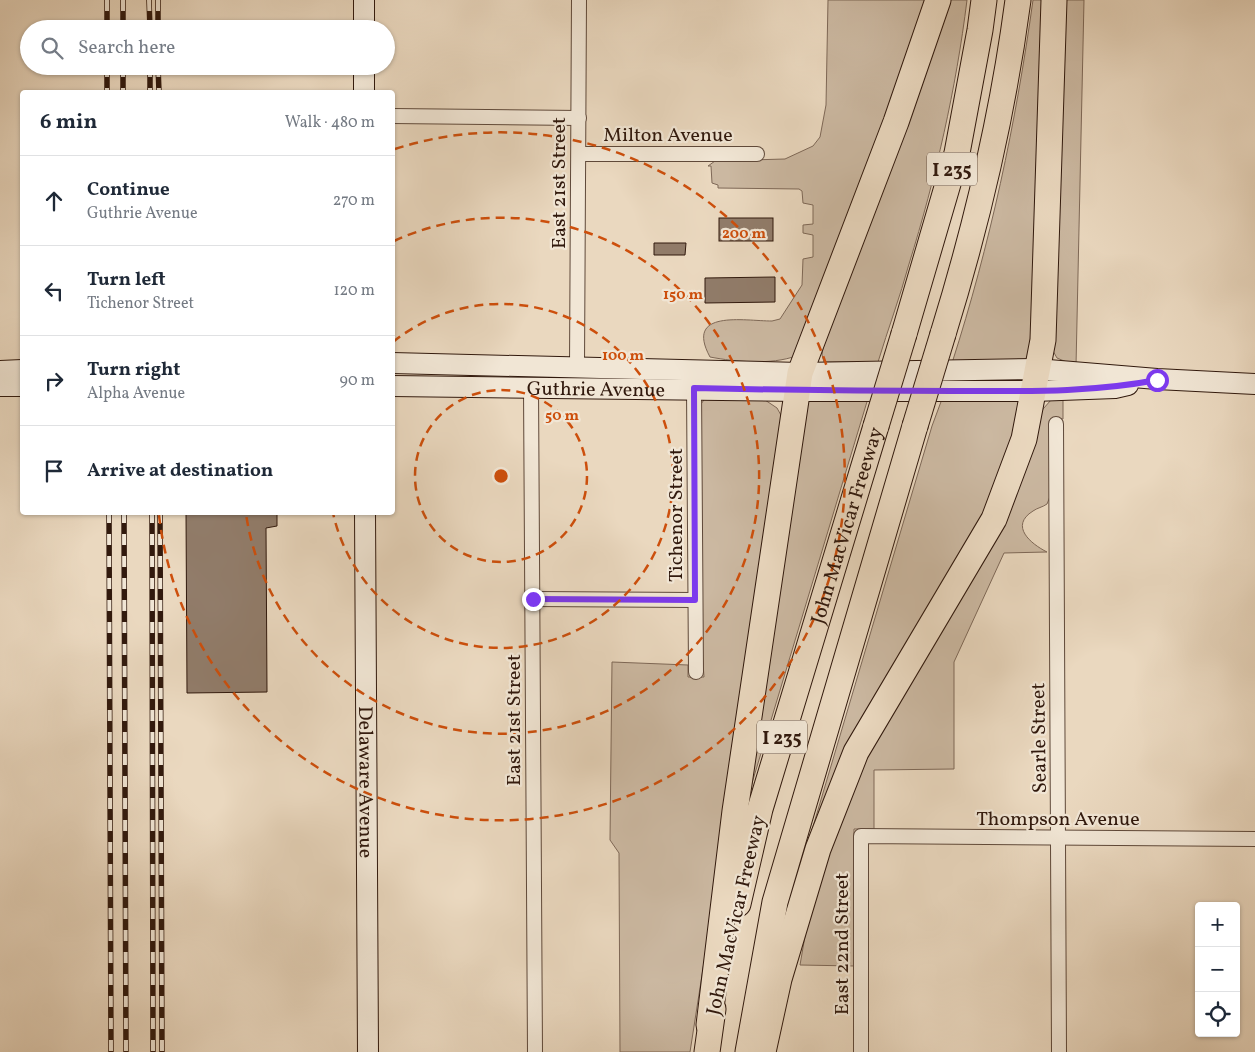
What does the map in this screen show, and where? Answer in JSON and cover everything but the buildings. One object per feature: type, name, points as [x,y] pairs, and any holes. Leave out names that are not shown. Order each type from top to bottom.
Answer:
[{"type":"highway","points":[[709,1025],[735,811],[798,382],[896,122],[938,0]]},
{"type":"highway","name":"John MacVicar Freeway","points":[[707,1052],[709,1025],[760,809],[957,154],[984,0]]},
{"type":"highway","name":"John MacVicar Freeway","points":[[748,1052],[775,902],[943,334],[995,143],[1010,62],[1018,0]]},
{"type":"highway","points":[[763,1052],[780,979],[818,849],[856,752],[994,519],[1024,440],[1043,340],[1054,0]]},
{"type":"main road","points":[[364,0],[364,20]]},
{"type":"main road","points":[[364,75],[364,90]]},
{"type":"main road","name":"Guthrie Avenue","points":[[395,363],[577,366],[798,382]]},
{"type":"main road","points":[[0,371],[20,370]]},
{"type":"main road","name":"Guthrie Avenue","points":[[395,386],[694,388],[798,382],[1035,380],[1114,388],[1157,380],[1255,384]]},
{"type":"main road","points":[[0,386],[20,386]]},
{"type":"main road","name":"Delaware Avenue","points":[[365,515],[368,1052]]},
{"type":"street","name":"East 21st Street","points":[[577,366],[579,0]]},
{"type":"street","name":"Milton Avenue","points":[[395,116],[579,118]]},
{"type":"street","name":"Milton Avenue","points":[[579,154],[757,154]]},
{"type":"street","name":"East 21st Street","points":[[531,388],[535,1052]]},
{"type":"street","name":"Tichenor Street","points":[[694,388],[696,672]]},
{"type":"street","name":"Searle Street","points":[[1056,424],[1059,1052]]},
{"type":"street","points":[[533,599],[695,600]]},
{"type":"street","name":"Thompson Avenue","points":[[861,836],[1255,839]]},
{"type":"street","name":"East 22nd Street","points":[[861,836],[861,1052]]},
{"type":"shaded area","points":[[828,0],[930,0],[796,356],[765,362],[710,357],[704,342],[705,331],[711,325],[721,321],[772,321],[780,319],[802,285],[803,259],[813,257],[813,235],[803,233],[803,225],[813,224],[813,205],[803,203],[802,191],[799,189],[718,188],[718,185],[712,183],[711,166],[708,166],[715,161],[785,159],[813,146],[820,137],[826,105]]},
{"type":"shaded area","points":[[946,0],[967,0],[951,100],[928,199],[902,289],[878,362],[824,362],[823,348]]},
{"type":"shaded area","points":[[1033,0],[1047,0],[1044,140],[1029,357],[1023,364],[952,363],[990,229],[1019,92]]},
{"type":"shaded area","points":[[1062,0],[1084,0],[1076,366],[1057,358],[1053,351]]},
{"type":"shaded area","points":[[869,395],[743,813],[806,401]]},
{"type":"shaded area","points":[[759,396],[777,408],[782,417],[764,578],[690,1052],[620,1052],[619,853],[610,840],[612,662],[688,665],[688,677],[704,677],[701,635],[701,404],[706,397]]},
{"type":"shaded area","points":[[1063,397],[1063,419],[1051,420],[1051,494],[1047,504],[1033,511],[1026,517],[1023,523],[1025,534],[1029,539],[1047,552],[1004,553],[954,662],[954,769],[874,770],[874,829],[854,829],[854,966],[800,965],[809,913],[861,762],[1043,409],[1051,400]]},
{"type":"shaded area","points":[[942,399],[1022,399],[1007,466],[790,904],[932,426]]},
{"type":"railway","points":[[107,0],[107,20]]},
{"type":"railway","points":[[123,0],[123,20]]},
{"type":"railway","points":[[149,0],[150,20]]},
{"type":"railway","points":[[158,0],[158,20]]},
{"type":"railway","points":[[107,75],[107,90]]},
{"type":"railway","points":[[123,75],[123,90]]},
{"type":"railway","points":[[150,75],[150,90]]},
{"type":"railway","points":[[158,75],[159,90]]},
{"type":"railway","points":[[109,515],[111,1052]]},
{"type":"railway","points":[[124,515],[126,1052]]},
{"type":"railway","points":[[152,515],[153,1052]]},
{"type":"railway","points":[[160,515],[162,1052]]},
{"type":"route","points":[[533,599],[695,600],[694,388],[797,391],[1034,391],[1114,388],[1157,380]]}]
